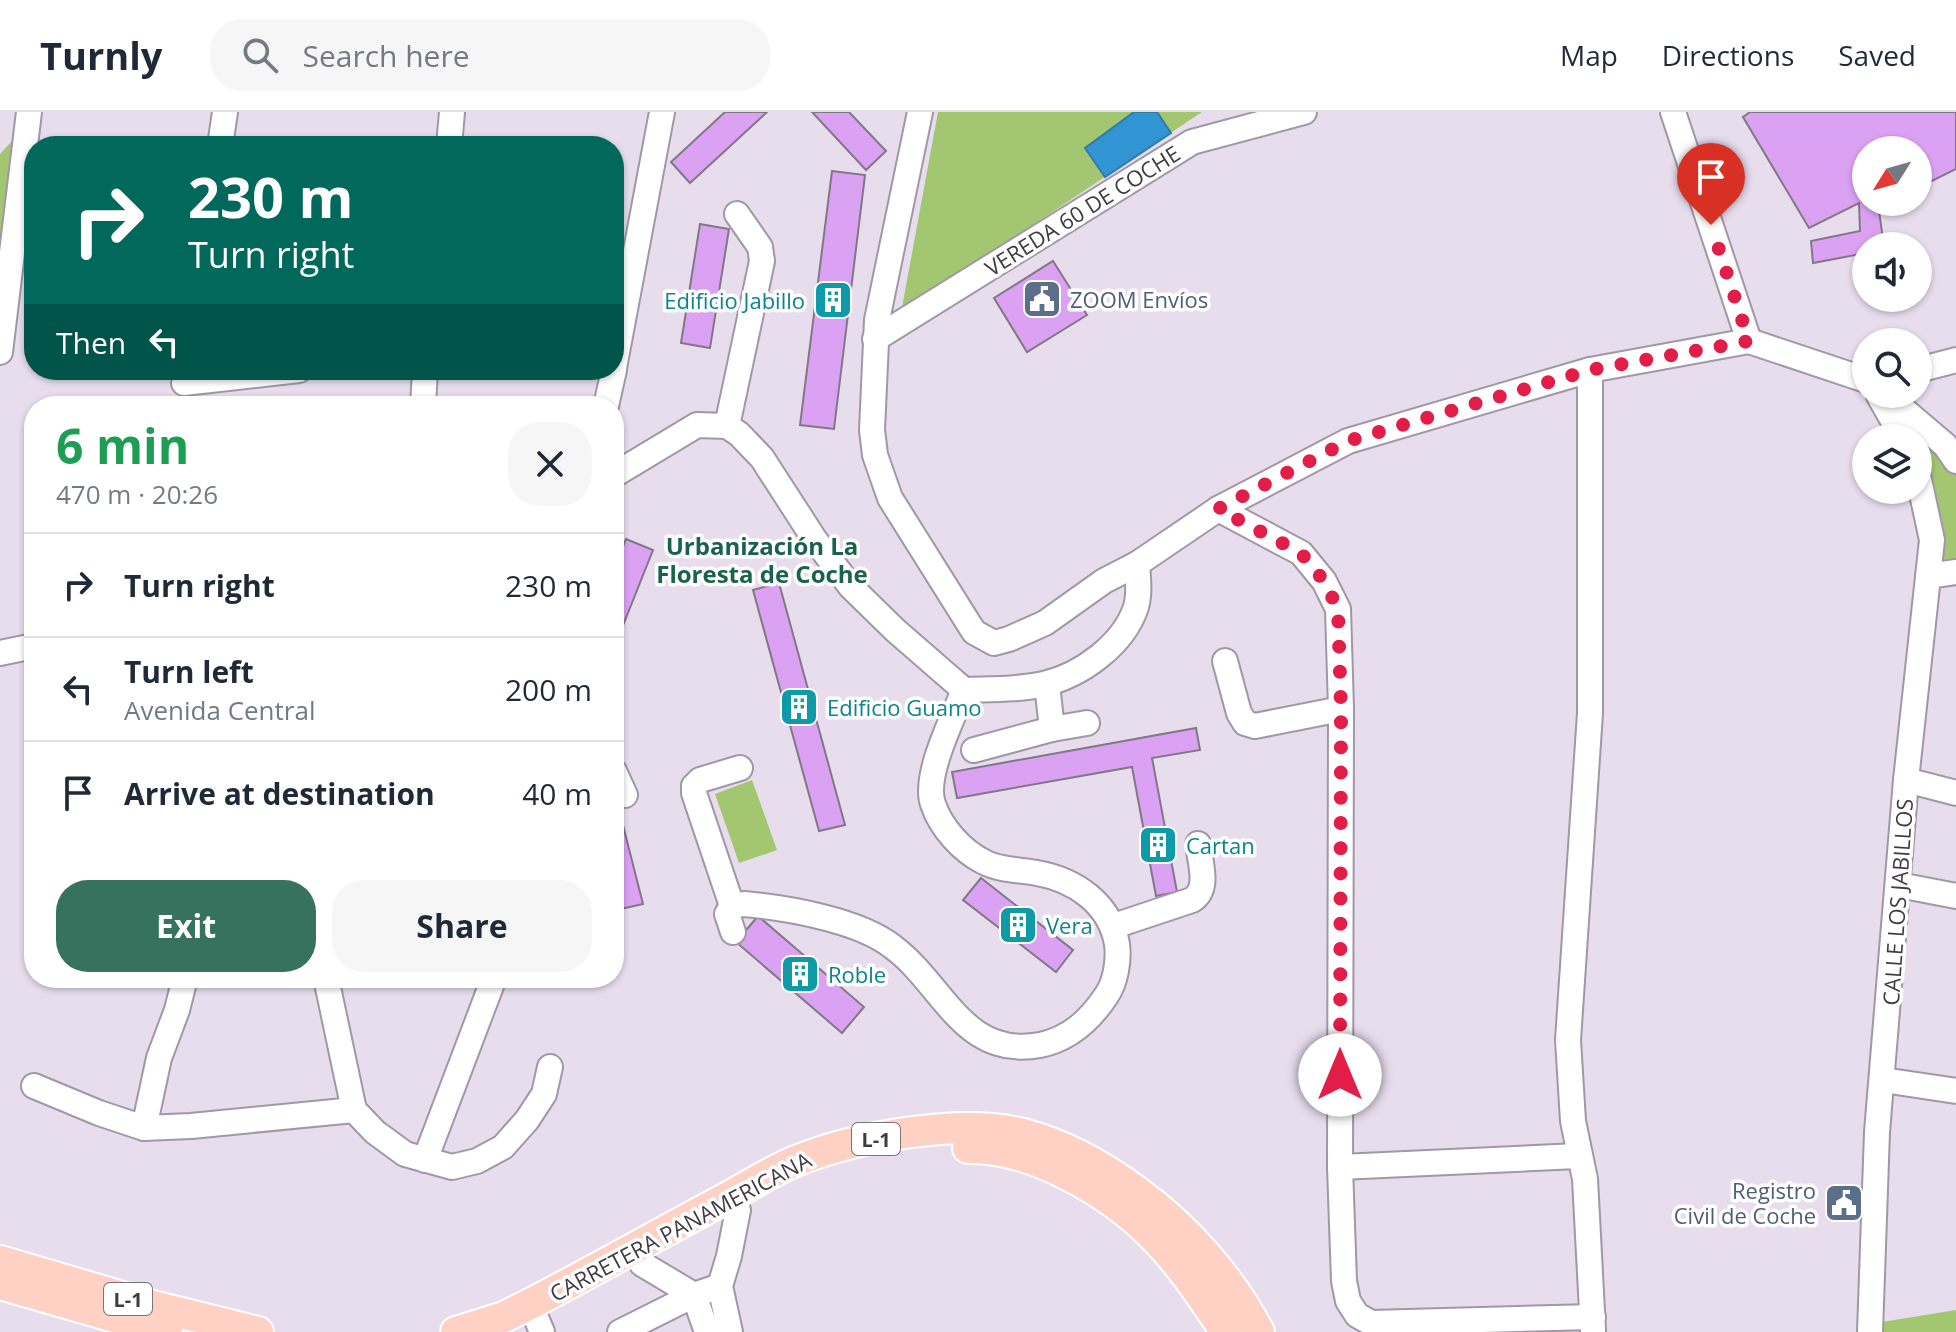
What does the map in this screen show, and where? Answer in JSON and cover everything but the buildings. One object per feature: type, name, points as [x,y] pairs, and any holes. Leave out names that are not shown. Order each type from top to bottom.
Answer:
[{"type":"main road","name":"CARRETERA PANAMERICANA","points":[[456,1332],[504,1317],[534,1302],[796,1161],[849,1144],[900,1134],[984,1128],[1020,1133],[1077,1153],[1157,1205],[1182,1228],[1219,1272],[1259,1332]]},
{"type":"main road","name":"CARRETERA PANAMERICANA","points":[[530,1328],[798,1179],[847,1163],[940,1149],[975,1148],[1008,1152],[1059,1170],[1135,1220],[1157,1240],[1192,1282],[1226,1332]]},
{"type":"main road","name":"L-1","points":[[0,1261],[153,1306],[258,1332]]},
{"type":"main road","name":"L-1","points":[[0,1284],[167,1332]]},
{"type":"street","points":[[26,136],[29,112]]},
{"type":"street","points":[[221,136],[225,112]]},
{"type":"street","points":[[450,136],[452,112]]},
{"type":"street","points":[[624,315],[662,112]]},
{"type":"street","points":[[920,112],[875,339],[872,430],[881,475],[890,498],[974,632],[994,643],[1028,632],[1062,613],[1104,581],[1137,564],[1218,509],[1348,441],[1590,370],[1749,341],[1778,348],[1852,375]]},
{"type":"street","name":"VEREDA 60 DE COCHE","points":[[875,339],[1226,122],[1304,112]]},
{"type":"street","points":[[1673,112],[1749,341]]},
{"type":"street","points":[[0,352],[24,153]]},
{"type":"street","points":[[727,426],[762,261],[760,247],[737,214]]},
{"type":"street","points":[[1932,366],[1956,360]]},
{"type":"street","points":[[1218,509],[1301,553],[1324,581],[1338,609],[1341,709],[1340,1167],[1344,1281],[1348,1301],[1357,1315],[1371,1323],[1593,1324],[1585,1179],[1573,1121],[1568,1040],[1590,713],[1590,370]]},
{"type":"street","points":[[185,386],[228,380]]},
{"type":"street","points":[[1901,408],[1945,445],[1956,461]]},
{"type":"street","points":[[624,469],[697,425],[727,426],[762,458],[815,540],[851,587],[964,690],[1047,684],[1083,666],[1113,645],[1136,608],[1139,592],[1137,564]]},
{"type":"street","name":"CALLE LOS JABILLOS","points":[[1870,1332],[1877,1132],[1906,780],[1932,540],[1924,504]]},
{"type":"street","points":[[1928,576],[1956,572]]},
{"type":"street","points":[[0,653],[24,648]]},
{"type":"street","points":[[1225,661],[1239,713],[1245,723],[1255,726],[1341,709]]},
{"type":"street","points":[[1047,684],[1052,729]]},
{"type":"street","points":[[733,932],[727,914],[732,906],[744,904],[870,932],[894,947],[965,1025],[984,1039],[1003,1045],[1021,1047],[1043,1044],[1066,1036],[1085,1024],[1110,991],[1116,971],[1118,949],[1114,926],[1104,909],[1067,882],[986,864],[966,852],[946,828],[932,802],[936,757],[964,690]]},
{"type":"street","points":[[974,750],[1087,723]]},
{"type":"street","points":[[732,906],[694,786],[700,780],[740,768]]},
{"type":"street","points":[[1906,780],[1956,793]]},
{"type":"street","points":[[1114,926],[1192,900],[1200,894],[1203,887],[1198,844]]},
{"type":"street","points":[[1899,885],[1956,896]]},
{"type":"street","points":[[144,1128],[159,1058],[182,988]]},
{"type":"street","points":[[328,988],[354,1110],[375,1132],[405,1154],[452,1167],[477,1161],[503,1147],[527,1120],[544,1094],[550,1067]]},
{"type":"street","points":[[425,1160],[490,988]]},
{"type":"street","points":[[1883,1080],[1956,1091]]},
{"type":"street","points":[[34,1086],[144,1128],[354,1110]]},
{"type":"street","points":[[1340,1167],[1578,1156]]},
{"type":"street","points":[[730,1332],[720,1286],[738,1210]]},
{"type":"street","points":[[642,1264],[694,1295],[707,1332]]},
{"type":"street","points":[[620,1332],[694,1295],[720,1286]]},
{"type":"green space","points":[[938,112],[1202,112],[901,313]]},
{"type":"green space","points":[[27,125],[0,263],[0,154]]},
{"type":"green space","points":[[1889,408],[1895,408],[1912,424],[1899,424]]},
{"type":"green space","points":[[1932,444],[1956,467],[1956,569],[1933,572],[1937,540],[1929,504],[1932,504]]},
{"type":"green space","points":[[752,780],[777,850],[739,863],[715,794]]},
{"type":"green space","points":[[1956,1310],[1956,1332],[1883,1332],[1882,1322]]},
{"type":"water","points":[[1134,112],[1157,112],[1171,133],[1105,177],[1085,148]]},
{"type":"place","name":"ZOOM Envíos","points":[[1042,299]]},
{"type":"place","name":"Edificio Jabillo","points":[[833,300]]},
{"type":"place","name":"Edificio Guamo","points":[[799,707]]},
{"type":"place","name":"Cartan","points":[[1158,845]]},
{"type":"place","name":"Vera","points":[[1018,925]]},
{"type":"place","name":"Roble","points":[[800,974]]},
{"type":"place","name":"Registro Civil de Coche","points":[[1844,1203]]},
{"type":"district","name":"Urbanización La Floresta de Coche","points":[[762,559]]},
{"type":"route","points":[[1340,1075],[1341,709],[1338,609],[1324,581],[1301,553],[1218,509],[1348,441],[1590,370],[1749,341],[1711,225]]}]
